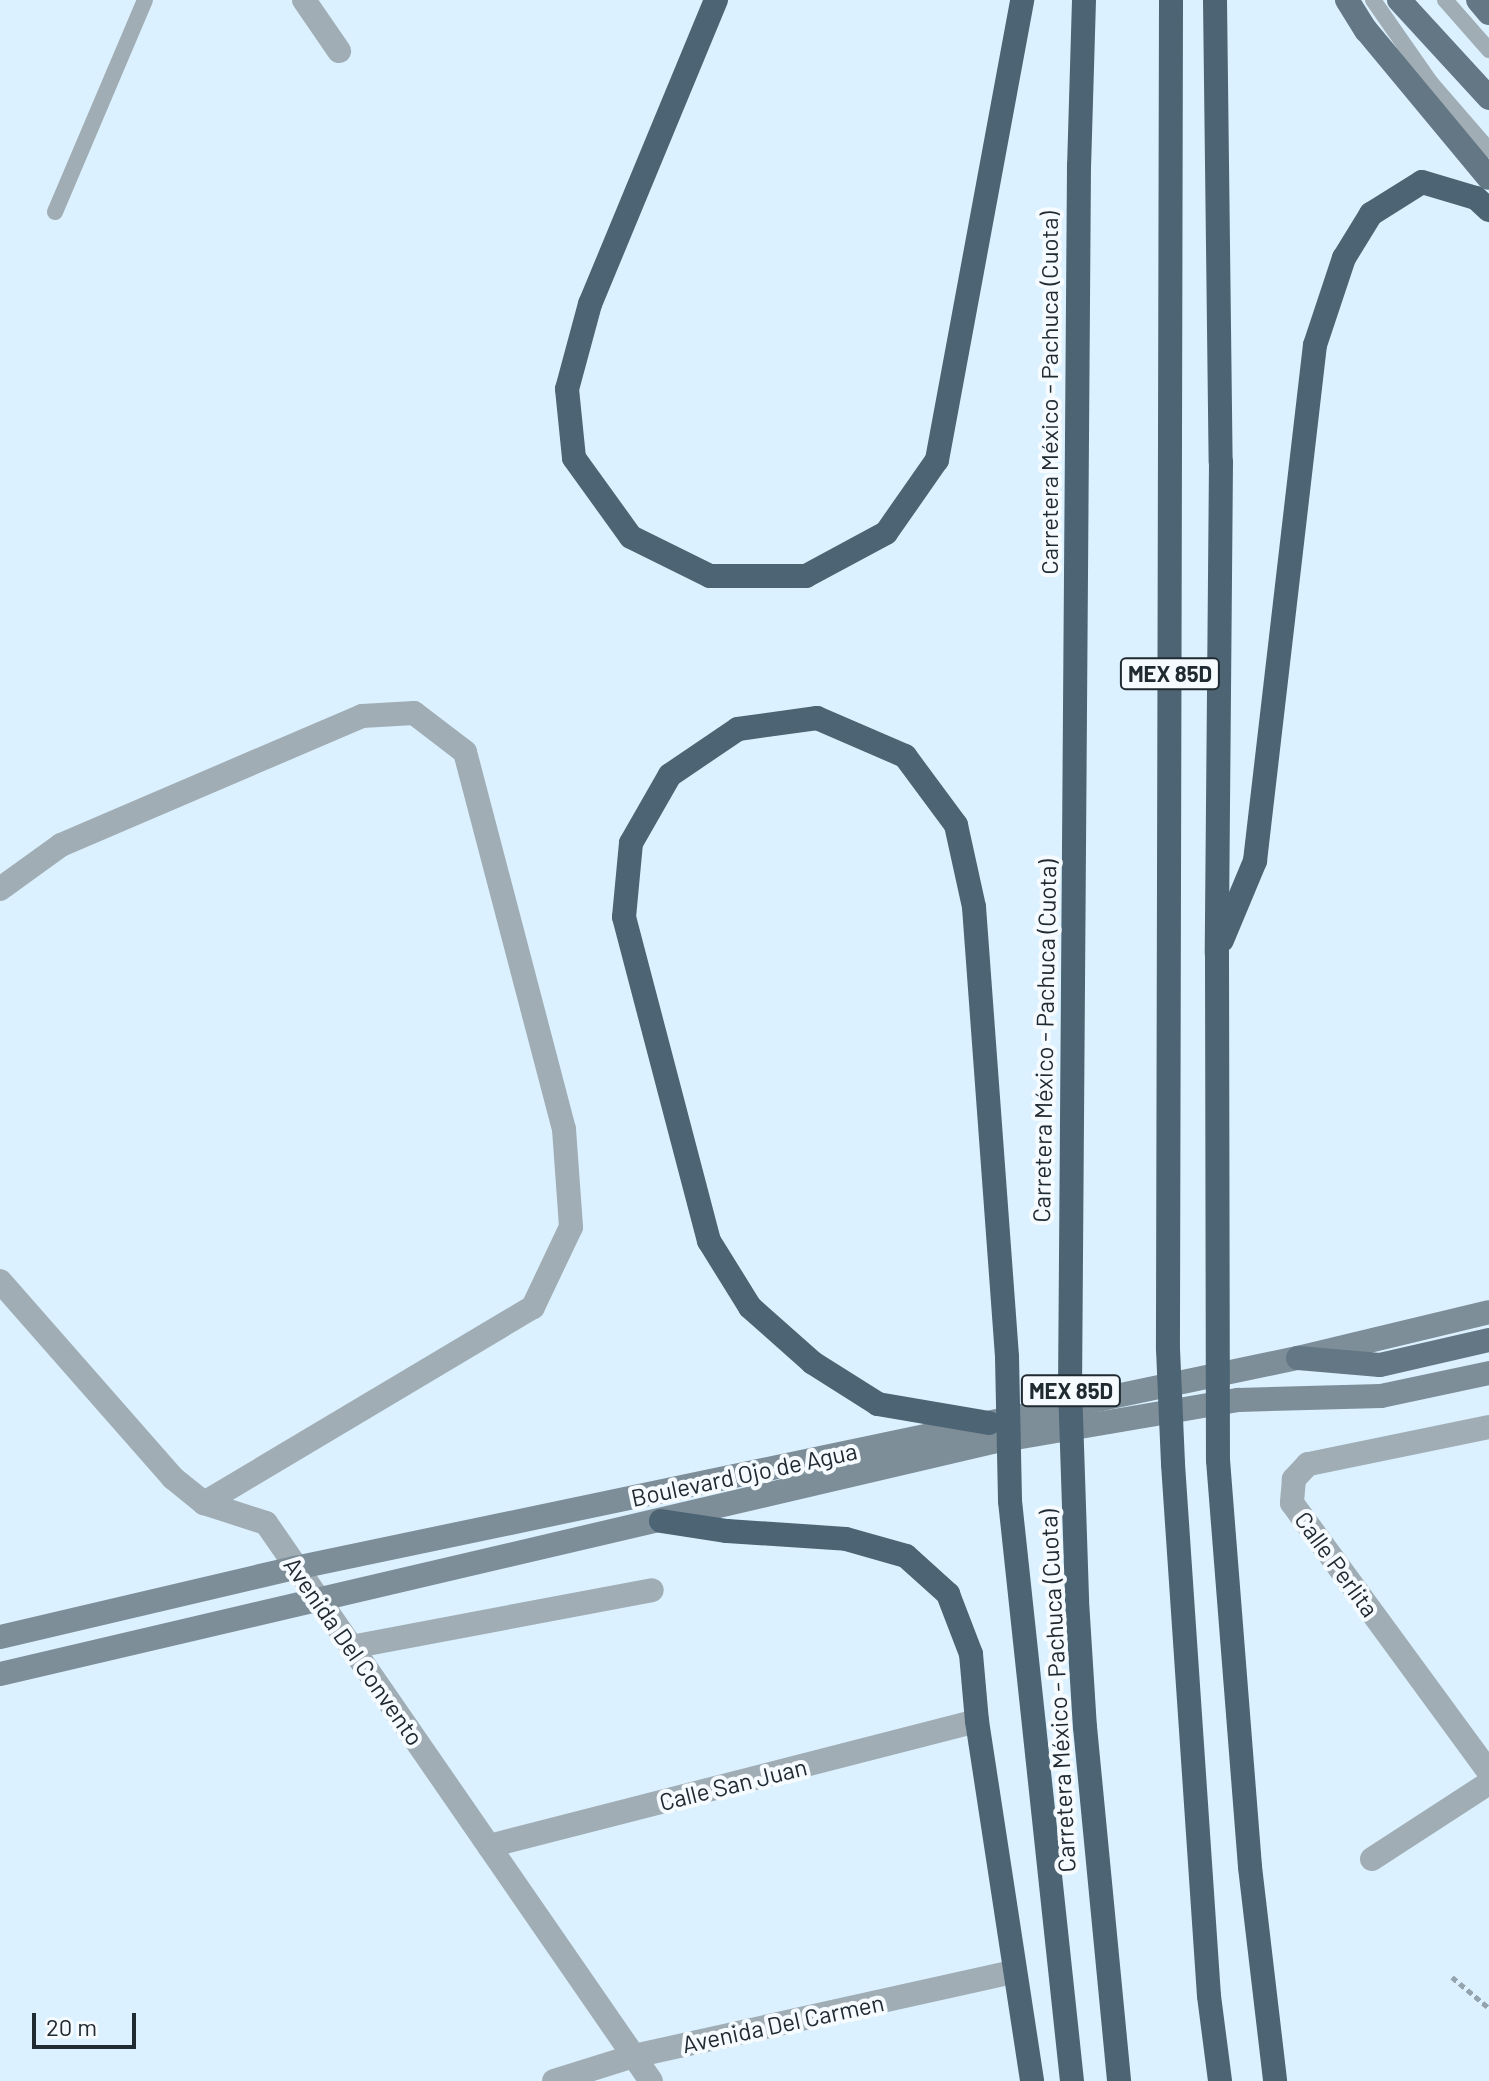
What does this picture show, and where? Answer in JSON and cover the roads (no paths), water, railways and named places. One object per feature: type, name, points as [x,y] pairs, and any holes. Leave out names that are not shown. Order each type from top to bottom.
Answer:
[{"type":"highway","points":[[716,0],[590,304],[567,389],[574,458],[631,537],[710,576],[806,576],[886,533],[937,460],[1022,0]]},
{"type":"highway","name":"Carretera México - Pachuca (Cuota)","points":[[1084,0],[1079,180],[1070,1386],[1077,1601],[1096,1876],[1119,2081]]},
{"type":"highway","name":"MEX 85D","points":[[1171,0],[1168,1349],[1209,1996],[1220,2081]]},
{"type":"highway","points":[[1215,0],[1221,462],[1217,953],[1218,1460],[1250,1867],[1275,2081]]},
{"type":"highway","points":[[1217,953],[1255,861],[1315,345],[1344,258],[1371,214],[1422,182],[1476,198],[1489,210]]},
{"type":"highway","points":[[989,1423],[878,1404],[813,1363],[750,1307],[709,1241],[624,917],[631,843],[670,775],[738,729],[817,718],[905,756],[956,825],[974,907],[1007,1357],[1010,1501],[1072,2081]]},
{"type":"highway","points":[[661,1521],[727,1531],[846,1539],[906,1556],[948,1594],[971,1654],[977,1721],[1032,2081]]},
{"type":"main road","points":[[1347,0],[1366,30],[1489,178]]},
{"type":"main road","points":[[1399,0],[1487,96]]},
{"type":"main road","points":[[1478,0],[1489,13]]},
{"type":"main road","name":"Boulevard Ojo de Agua","points":[[0,1637],[295,1568],[1298,1358],[1489,1312]]},
{"type":"main road","points":[[1298,1358],[1380,1365],[1489,1340]]},
{"type":"main road","name":"Boulevard Ojo de Agua","points":[[0,1674],[992,1442],[1238,1400],[1381,1396],[1489,1373]]},
{"type":"street","points":[[304,0],[339,51]]},
{"type":"street","points":[[0,889],[61,845],[362,716],[414,713],[465,752],[564,1129],[571,1227],[533,1307],[204,1503]]},
{"type":"street","name":"Avenida Del Convento","points":[[0,1281],[173,1478],[204,1503],[266,1523],[651,2081]]},
{"type":"street","name":"Calle Perlita","points":[[1489,1427],[1308,1464],[1294,1479],[1292,1503],[1489,1772]]},
{"type":"street","points":[[351,1647],[652,1590]]},
{"type":"street","name":"Calle San Juan","points":[[489,1846],[977,1721]]},
{"type":"street","points":[[1372,1859],[1489,1783]]},
{"type":"street","name":"Avenida Del Carmen","points":[[554,2081],[634,2056],[1014,1972]]},
{"type":"lane","points":[[55,212],[145,0]]},
{"type":"lane","points":[[1373,0],[1431,83],[1489,150]]},
{"type":"lane","points":[[1445,0],[1489,50]]}]
